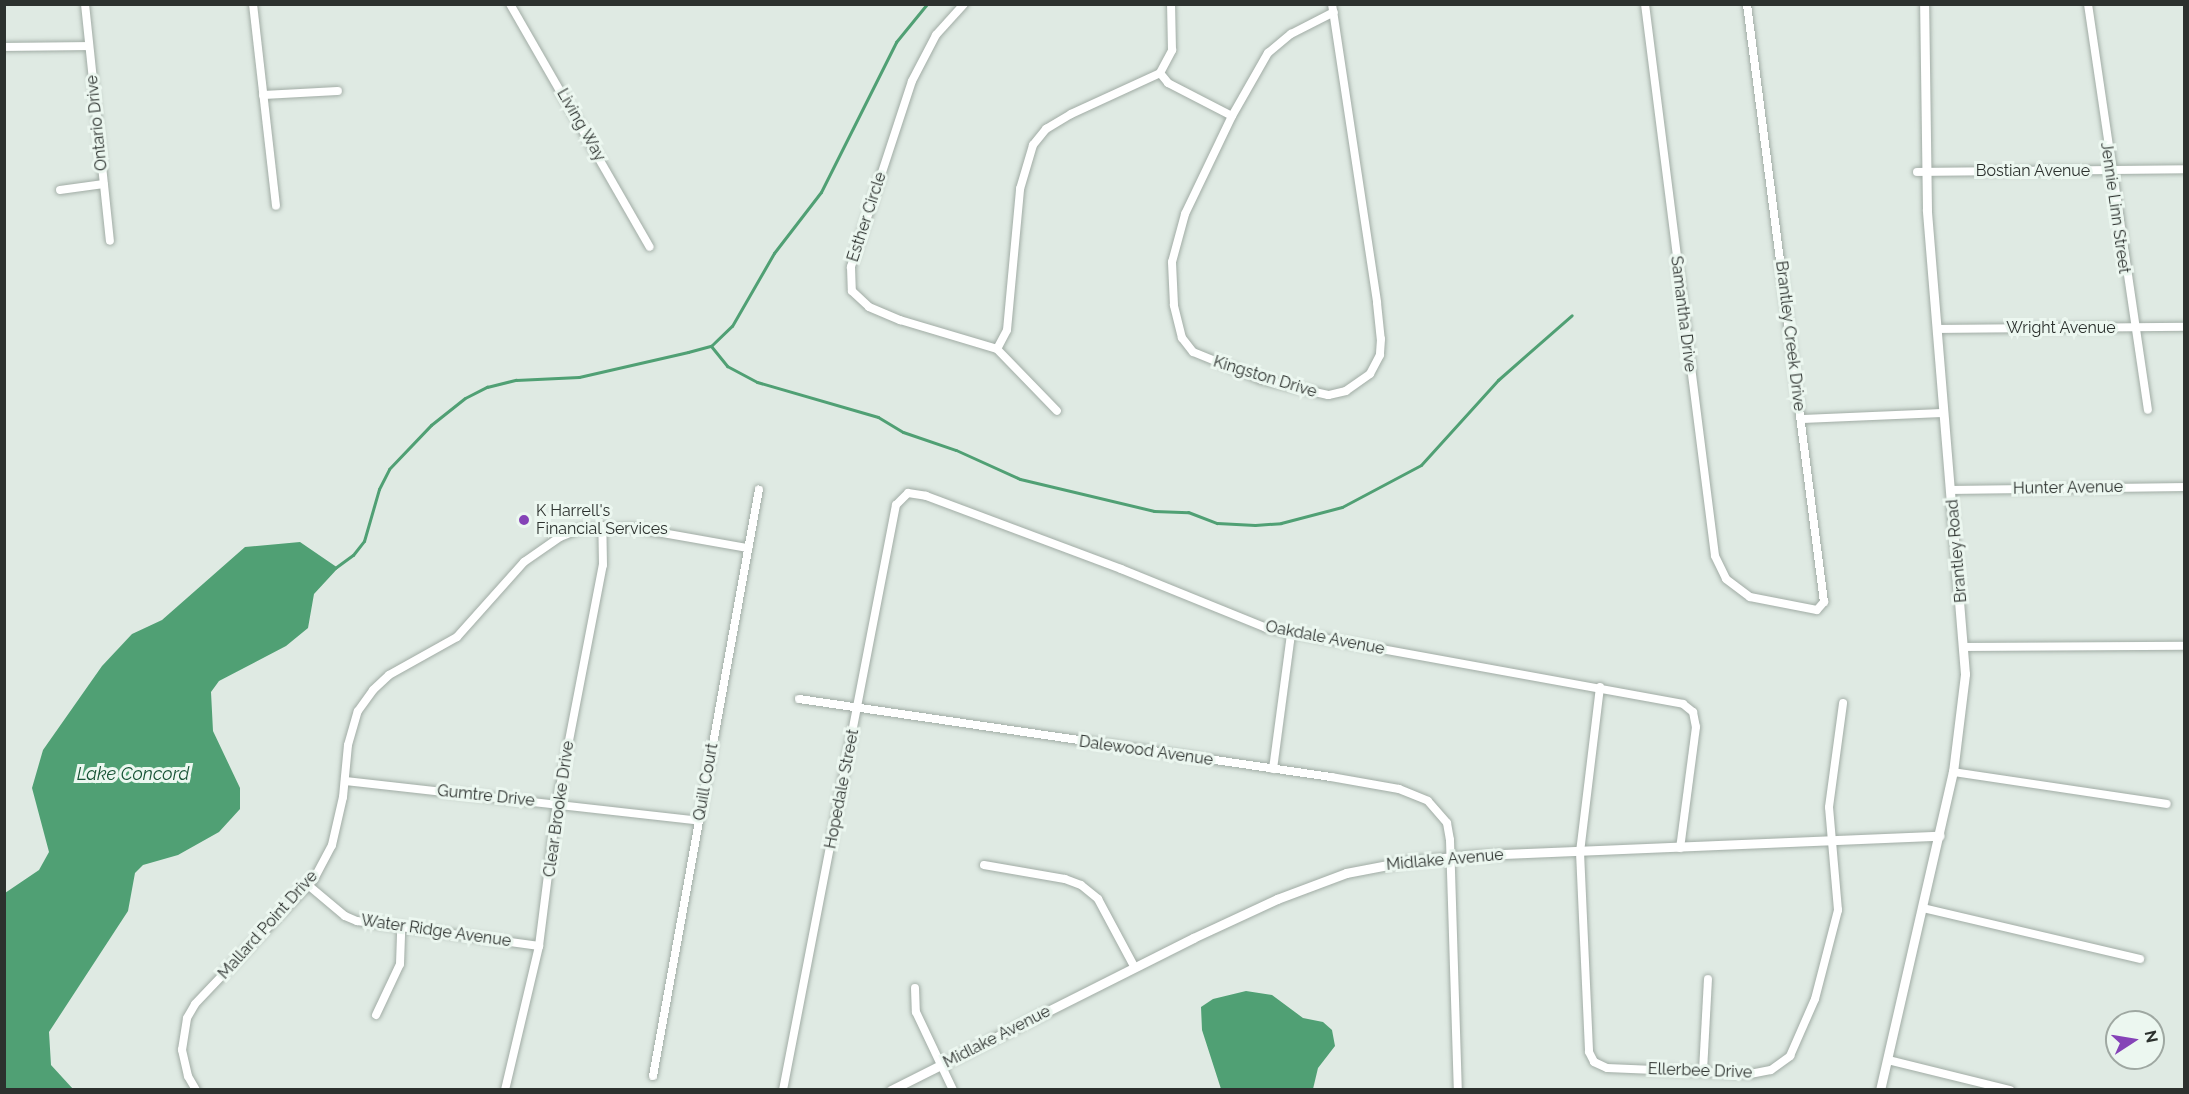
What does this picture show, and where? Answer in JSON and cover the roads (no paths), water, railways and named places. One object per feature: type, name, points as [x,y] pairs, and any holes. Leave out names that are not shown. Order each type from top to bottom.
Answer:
[{"type":"street","name":"Ontario Drive","points":[[85,4],[110,241]]},
{"type":"street","points":[[253,4],[276,207]]},
{"type":"street","name":"Living Way","points":[[510,4],[650,247]]},
{"type":"street","name":"Esther Circle","points":[[963,4],[933,40],[912,81],[849,280],[852,291],[869,307],[998,349],[1057,411]]},
{"type":"street","points":[[998,349],[1007,330],[1020,189],[1033,145],[1047,129],[1071,114],[1160,73],[1172,50],[1171,4]]},
{"type":"street","name":"Samantha Drive","points":[[1645,4],[1715,556],[1726,579],[1738,591],[1762,600]]},
{"type":"street","name":"Brantley Creek Drive","points":[[1747,4],[1824,602],[1817,610],[1762,600]]},
{"type":"street","name":"Brantley Road","points":[[1880,1089],[1953,772],[1961,720],[1964,647],[1952,490],[1922,172],[1924,4]]},
{"type":"street","name":"Jennie Linn Street","points":[[2088,4],[2109,171],[2148,410]]},
{"type":"street","name":"Kingston Drive","points":[[1333,8],[1381,339],[1380,355],[1370,374],[1346,391],[1321,395],[1262,380],[1199,357],[1182,338],[1172,288],[1173,252],[1185,214],[1232,116],[1264,59],[1279,41],[1333,8]]},
{"type":"street","points":[[4,47],[89,46]]},
{"type":"street","points":[[1160,73],[1168,83],[1232,116]]},
{"type":"street","points":[[263,95],[338,91]]},
{"type":"street","name":"Bostian Avenue","points":[[1922,172],[2184,169]]},
{"type":"street","points":[[60,190],[104,184]]},
{"type":"street","name":"Wright Avenue","points":[[1937,329],[2184,327]]},
{"type":"street","points":[[1801,419],[1944,413]]},
{"type":"street","name":"Hunter Avenue","points":[[1952,490],[2184,486]]},
{"type":"street","name":"Quill Court","points":[[652,1076],[759,489]]},
{"type":"street","name":"Oakdale Avenue","points":[[908,493],[926,496],[1291,634],[1674,701],[1689,708],[1696,727],[1680,848]]},
{"type":"street","name":"Hopedale Street","points":[[783,1089],[896,505],[908,493]]},
{"type":"street","name":"Mallard Point Drive","points":[[196,1089],[188,1076],[182,1050],[187,1018],[195,1004],[308,885],[332,845],[355,723],[373,690],[389,675],[456,637],[512,574],[533,555],[560,537],[580,529],[603,526],[634,528],[748,548]]},
{"type":"street","name":"Clear Brooke Drive","points":[[505,1089],[539,946],[557,803],[603,565],[603,526]]},
{"type":"street","points":[[1273,769],[1291,634]]},
{"type":"street","points":[[1964,647],[2184,646]]},
{"type":"street","name":"Ellerbee Drive","points":[[1600,687],[1580,852],[1588,1043],[1594,1062],[1607,1068],[1750,1074],[1770,1070],[1786,1061],[1801,1038],[1838,910],[1829,807],[1843,703]]},
{"type":"street","name":"Dalewood Avenue","points":[[799,699],[1399,789],[1428,801],[1447,823],[1458,1089]]},
{"type":"street","points":[[1953,772],[2167,804]]},
{"type":"street","name":"Gumtre Drive","points":[[345,782],[557,803],[699,821]]},
{"type":"street","name":"Midlake Avenue","points":[[891,1089],[1135,968],[1322,881],[1384,865],[1449,857],[1940,836]]},
{"type":"street","points":[[984,865],[1065,879],[1081,885],[1098,899],[1135,968]]},
{"type":"street","name":"Water Ridge Avenue","points":[[308,885],[345,916],[401,927],[539,946]]},
{"type":"street","points":[[1923,908],[2140,959]]},
{"type":"street","points":[[376,1015],[400,964],[401,927]]},
{"type":"street","points":[[1703,1071],[1708,979]]},
{"type":"street","points":[[915,988],[916,1012],[953,1089]]},
{"type":"street","points":[[1888,1060],[2010,1089]]},
{"type":"water","name":"Lake Concord","points":[[300,542],[338,568],[314,594],[308,628],[286,646],[219,681],[211,692],[213,731],[240,788],[240,809],[219,832],[178,855],[143,865],[135,873],[128,911],[49,1032],[51,1065],[73,1089],[5,1089],[5,893],[39,870],[49,852],[32,788],[43,750],[102,666],[132,634],[162,620],[245,547]]},
{"type":"water","points":[[1246,991],[1272,995],[1303,1018],[1323,1022],[1332,1030],[1335,1046],[1318,1068],[1313,1089],[1221,1089],[1202,1030],[1201,1007],[1213,999]]},
{"type":"waterway","points":[[335,568],[353,555],[364,541],[379,489],[389,469],[431,425],[465,398],[487,387],[516,380],[579,377],[711,346],[732,326],[774,253],[821,192],[896,42],[927,4]]},
{"type":"waterway","points":[[711,346],[727,366],[757,382],[878,417],[903,432],[956,450],[1020,479],[1154,511],[1188,512],[1217,523],[1255,525],[1281,523],[1342,507],[1421,465],[1498,380],[1572,315]]},
{"type":"place","name":"K Harrell's Financial Services","points":[[524,520]]}]
